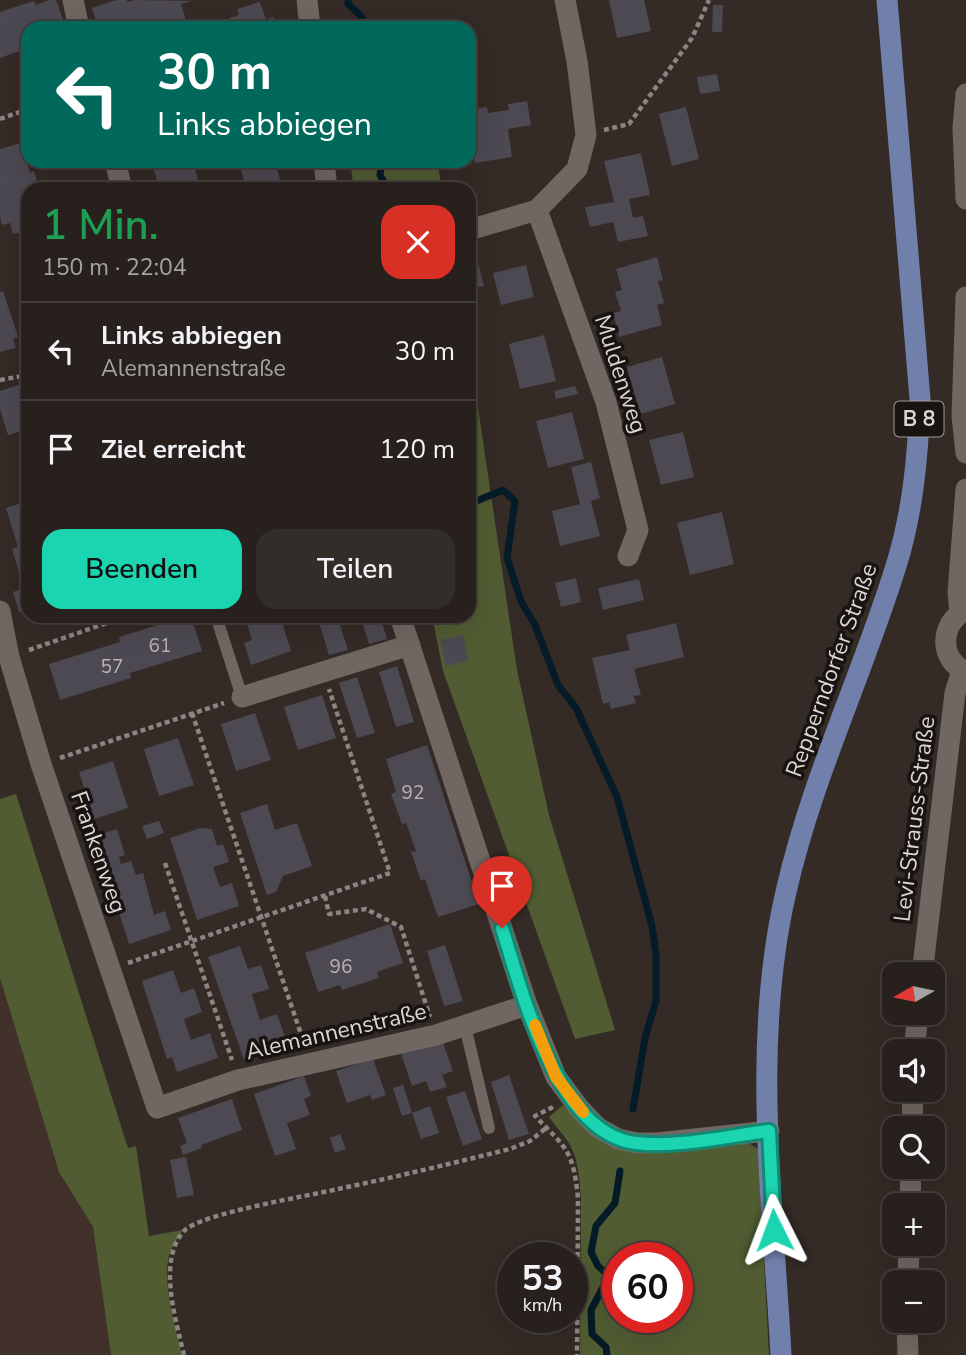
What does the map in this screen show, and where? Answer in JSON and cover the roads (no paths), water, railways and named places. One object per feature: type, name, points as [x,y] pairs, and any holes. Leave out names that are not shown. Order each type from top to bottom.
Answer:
[{"type":"main road","name":"Repperndorfer Straße","points":[[781,1355],[766,1069],[771,982],[785,892],[818,782],[897,565],[914,486],[918,447],[919,400],[887,0]]},
{"type":"street","points":[[73,0],[78,21]]},
{"type":"street","points":[[307,0],[309,21]]},
{"type":"street","points":[[476,228],[537,210],[577,169],[586,135],[577,61],[565,0]]},
{"type":"street","points":[[966,94],[963,128],[966,199]]},
{"type":"street","name":"Muldenweg","points":[[537,210],[606,402],[638,530],[628,556]]},
{"type":"street","points":[[966,297],[961,416],[966,453]]},
{"type":"street","name":"Levi-Strauss-Straße","points":[[923,962],[954,693],[964,672],[949,657],[945,638],[953,620],[963,612],[958,592],[966,489]]},
{"type":"street","name":"Frankenweg","points":[[0,611],[9,657],[41,764],[158,1108]]},
{"type":"street","points":[[402,623],[527,1005],[556,1077],[597,1127],[618,1139],[636,1143],[670,1143],[769,1131]]},
{"type":"street","points":[[242,697],[410,645]]},
{"type":"street","name":"Alemannenstraße","points":[[158,1108],[238,1080],[436,1035],[527,1005]]},
{"type":"street","points":[[907,1333],[908,1355]]},
{"type":"lane","points":[[218,623],[242,697]]},
{"type":"lane","points":[[465,1026],[489,1128]]},
{"type":"waterway","points":[[348,0],[348,4],[364,21]]},
{"type":"waterway","points":[[381,168],[380,175],[384,182]]},
{"type":"waterway","points":[[476,501],[503,490],[515,501],[507,558],[521,601],[535,625],[558,685],[576,708],[617,797],[652,926],[656,955],[656,1001],[645,1038],[633,1109]]},
{"type":"waterway","points":[[607,1355],[606,1347],[592,1334],[591,1310],[609,1276],[598,1266],[591,1252],[596,1226],[615,1203],[620,1171]]}]
